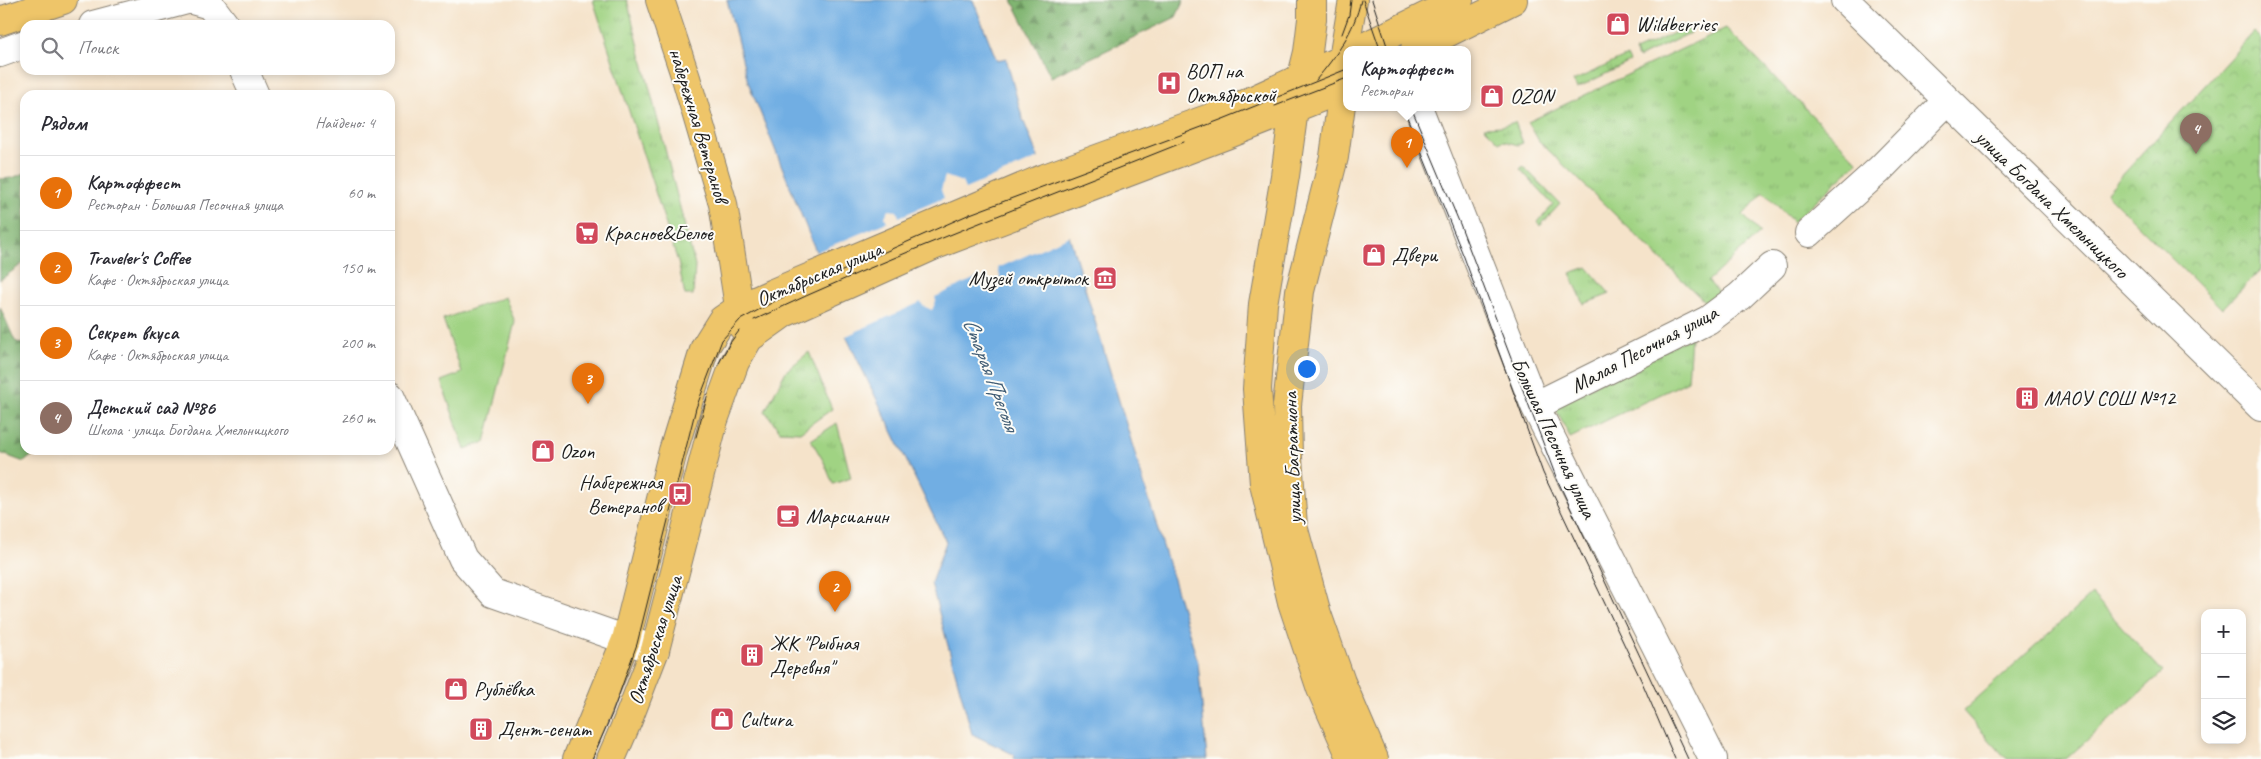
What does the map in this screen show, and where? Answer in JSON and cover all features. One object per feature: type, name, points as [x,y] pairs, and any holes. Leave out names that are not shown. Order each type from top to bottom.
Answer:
[{"type":"main road","name":"набережная Ветеранов","points":[[660,0],[686,78],[723,204],[730,238],[738,309],[742,327],[749,338]]},
{"type":"main road","name":"улица Багратиона","points":[[1312,0],[1308,52],[1294,109],[1285,176],[1263,304],[1257,389],[1264,484],[1292,602],[1321,689],[1352,759]]},
{"type":"main road","name":"улица Багратиона","points":[[1353,0],[1354,46]]},
{"type":"main road","name":"Октябрьская улица","points":[[1368,46],[1459,0]]},
{"type":"main road","points":[[1421,46],[1513,0]]},
{"type":"main road","points":[[0,21],[58,2]]},
{"type":"main road","name":"Октябрьская улица","points":[[577,759],[626,640],[673,451],[698,365],[714,331],[722,320],[738,309],[779,303],[933,246],[1046,190],[1229,111],[1343,58]]},
{"type":"main road","name":"Октябрьская улица","points":[[1046,190],[1294,109],[1343,90]]},
{"type":"main road","name":"улица Багратиона","points":[[1343,101],[1334,156],[1298,300],[1286,405],[1288,458],[1293,526],[1317,614],[1341,682],[1374,759]]},
{"type":"main road","name":"Октябрьская улица","points":[[611,759],[655,650],[714,420],[731,370],[749,338],[779,303]]},
{"type":"street","points":[[111,20],[187,0]]},
{"type":"street","points":[[192,0],[210,5],[221,20]]},
{"type":"street","name":"улица Богдана Хмельницкого","points":[[1845,0],[2261,407]]},
{"type":"street","points":[[0,53],[20,46]]},
{"type":"street","points":[[246,75],[253,90]]},
{"type":"street","points":[[1809,233],[1892,157],[1947,101]]},
{"type":"street","name":"Большая Песочная улица","points":[[1420,111],[1535,406],[1713,759]]},
{"type":"street","name":"Малая Песочная улица","points":[[1535,406],[1708,320],[1740,296],[1772,266]]},
{"type":"street","points":[[395,407],[463,558],[493,593],[655,650]]},
{"type":"green space","points":[[593,0],[627,0],[695,266],[693,295],[685,295],[678,262]]},
{"type":"green space","points":[[1012,0],[1184,0],[1176,17],[1051,77]]},
{"type":"green space","points":[[1687,27],[1690,33],[1638,58],[1635,51]]},
{"type":"green space","points":[[1726,28],[1858,162],[1793,222],[1764,192],[1743,215],[1760,233],[1708,281],[1719,293],[1706,303],[1539,141],[1528,122]]},
{"type":"green space","points":[[2254,32],[2261,38],[2261,269],[2222,309],[2106,193]]},
{"type":"green space","points":[[1627,56],[1630,62],[1577,88],[1573,81]]},
{"type":"green space","points":[[1515,122],[1523,143],[1518,145],[1504,141],[1499,142],[1484,127],[1502,126]]},
{"type":"green space","points":[[1523,166],[1560,204],[1540,226],[1538,222],[1553,205],[1520,169]]},
{"type":"green space","points":[[20,175],[20,266],[0,280],[0,179]]},
{"type":"green space","points":[[1587,267],[1610,294],[1584,304],[1570,273]]},
{"type":"green space","points":[[505,297],[515,322],[485,442],[465,449],[441,381],[462,373],[443,319]]},
{"type":"green space","points":[[0,307],[15,341],[20,343],[20,455],[33,455],[24,462],[0,453]]},
{"type":"green space","points":[[1691,337],[1688,381],[1570,438],[1554,405]]},
{"type":"green space","points":[[809,352],[832,409],[800,432],[780,431],[765,411],[786,371]]},
{"type":"green space","points":[[837,423],[851,478],[833,484],[824,462],[811,440]]},
{"type":"green space","points":[[2092,594],[2163,672],[2066,759],[2007,759],[1963,711]]},
{"type":"water","name":"Старая Преголя","points":[[727,0],[973,0],[997,61],[1006,58],[1022,117],[1069,235],[1198,662],[1207,759],[1014,759],[1015,755],[972,734],[931,583],[946,542],[846,336],[827,279],[748,82]]},
{"type":"pier","points":[[1041,157],[1072,235],[998,268],[1000,277],[995,292],[982,285],[978,277],[935,297],[936,301],[932,310],[923,306],[921,302],[844,337],[814,253],[887,222],[885,217],[888,210],[897,211],[899,217],[944,198],[941,190],[945,176],[962,182],[965,189]]},
{"type":"tram line","points":[[1342,34],[1349,15],[1351,0]]},
{"type":"tram line","points":[[1316,80],[1349,33],[1361,0]]},
{"type":"tram line","points":[[1363,0],[1379,46]]},
{"type":"tram line","points":[[1372,0],[1387,46]]},
{"type":"tram line","points":[[592,759],[612,714],[637,644],[696,408],[722,340],[740,320],[777,300],[970,214],[1223,119],[1343,71]]},
{"type":"tram line","points":[[1275,106],[1343,80]]},
{"type":"tram line","points":[[1405,111],[1464,257],[1543,473],[1642,682],[1675,759]]},
{"type":"tram line","points":[[1413,111],[1460,224],[1556,477],[1688,759]]},
{"type":"tram line","points":[[754,320],[860,272],[1184,142]]},
{"type":"tram line","points":[[719,363],[739,331]]},
{"type":"tram line","points":[[696,437],[708,394]]},
{"type":"place","name":"Wildberries","points":[[1618,24]]},
{"type":"place","name":"ВОП на Октябрьской","points":[[1169,83]]},
{"type":"place","name":"OZON","points":[[1492,96]]},
{"type":"place","name":"Детский сад №86","points":[[2196,154]]},
{"type":"place","name":"Картоффест","points":[[1407,168]]},
{"type":"place","name":"Красное&Белое","points":[[587,233]]},
{"type":"place","name":"Двери","points":[[1374,255]]},
{"type":"place","name":"Музей открыток","points":[[1105,278]]},
{"type":"place","name":"МАОУ СОШ №12","points":[[2027,398]]},
{"type":"place","name":"Секрет вкуса","points":[[588,404]]},
{"type":"place","name":"Ozon","points":[[543,451]]},
{"type":"place","name":"Набережная Ветеранов","points":[[680,494]]},
{"type":"place","name":"Марсианин","points":[[788,516]]},
{"type":"place","name":"Traveler's Coffee","points":[[835,612]]},
{"type":"place","name":"ЖК \"Рыбная Деревня\"","points":[[752,655]]},
{"type":"place","name":"Рублёвка","points":[[456,689]]},
{"type":"place","name":"Cultura","points":[[722,719]]},
{"type":"place","name":"Дент-сенат","points":[[481,729]]}]
